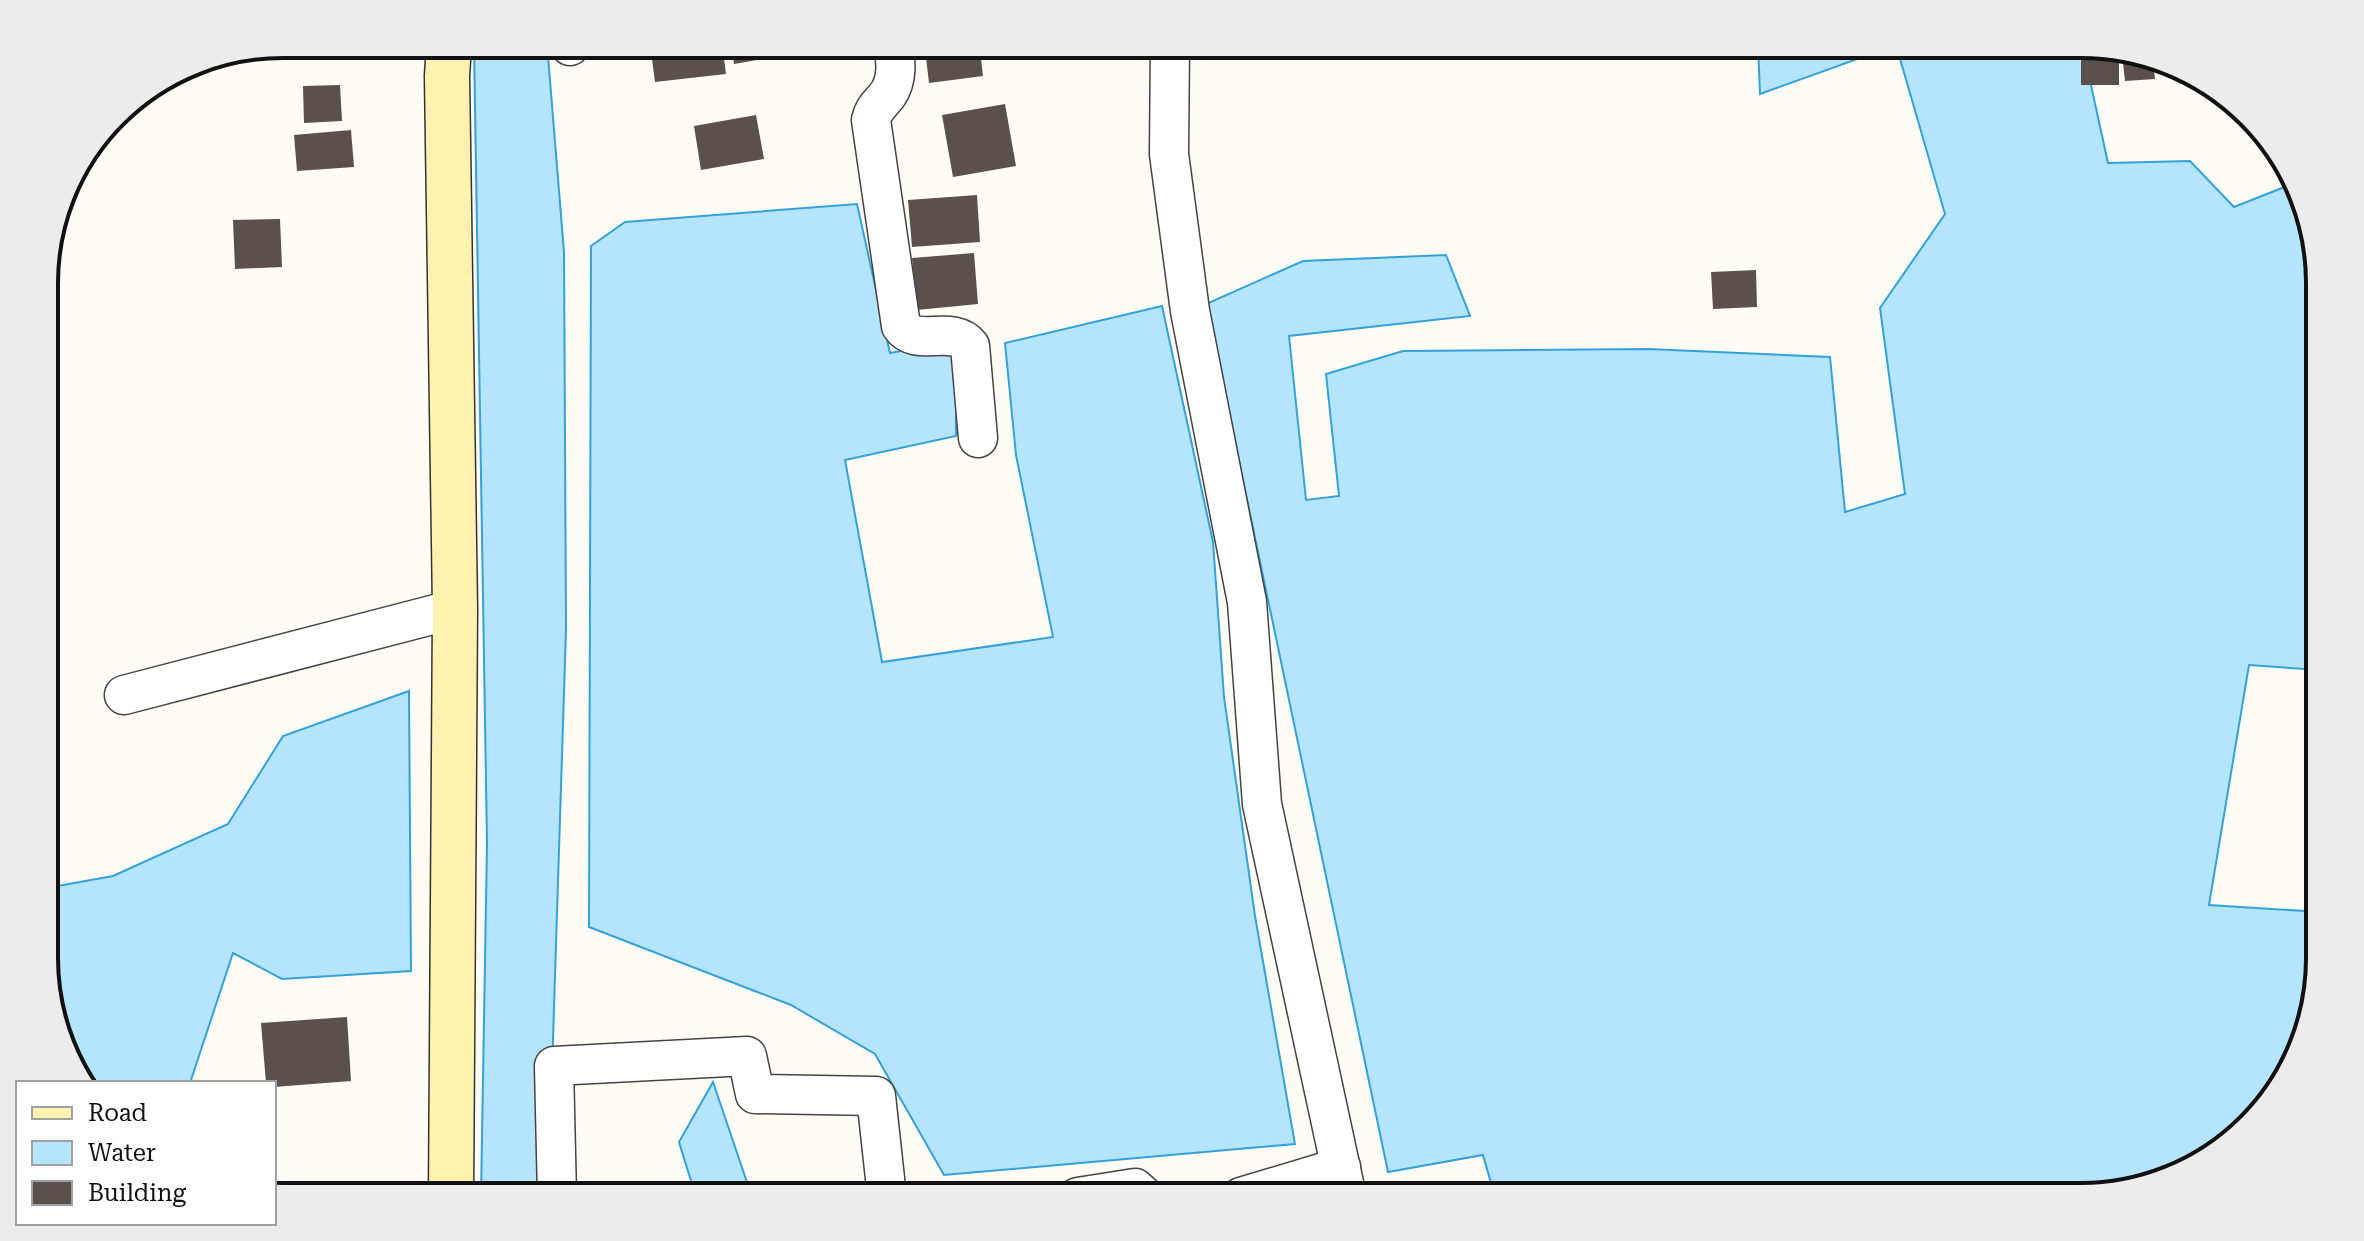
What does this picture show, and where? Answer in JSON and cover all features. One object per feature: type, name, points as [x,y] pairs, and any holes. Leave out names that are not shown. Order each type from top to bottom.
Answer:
[{"type":"street","points":[[448,58],[455,609],[451,1183]]},
{"type":"street","points":[[894,58],[895,79],[888,94],[874,108],[871,120],[901,326],[912,335],[965,338],[970,346],[978,438]]},
{"type":"street","points":[[1170,58],[1169,154],[1190,311],[1247,602],[1262,804],[1344,1182]]},
{"type":"street","points":[[124,695],[455,609]]},
{"type":"street","points":[[557,1183],[554,1066],[747,1056],[755,1094],[876,1096],[885,1183]]},
{"type":"water","points":[[474,58],[548,58],[564,252],[566,629],[548,1183],[481,1183],[487,843]]},
{"type":"water","points":[[1759,58],[1860,58],[1760,94]]},
{"type":"water","points":[[1900,58],[2085,58],[2108,163],[2190,161],[2234,207],[2284,187],[2289,197],[2304,254],[2306,283],[2306,669],[2249,665],[2209,905],[2306,911],[2304,987],[2298,1016],[2283,1058],[2250,1106],[2206,1145],[2181,1160],[2153,1171],[2096,1183],[1491,1183],[1483,1155],[1388,1172],[1206,304],[1303,261],[1446,255],[1470,316],[1289,336],[1306,500],[1339,496],[1326,374],[1403,351],[1648,349],[1830,357],[1845,512],[1905,494],[1880,308],[1945,214]]},
{"type":"water","points":[[857,204],[890,353],[956,341],[956,436],[845,460],[882,662],[1053,637],[1016,455],[1005,343],[1162,306],[1213,542],[1224,697],[1255,916],[1295,1144],[944,1175],[875,1054],[791,1005],[589,927],[591,246],[625,222]]},
{"type":"water","points":[[409,691],[411,971],[282,979],[233,953],[191,1081],[95,1081],[75,1044],[60,987],[58,886],[113,876],[228,824],[283,736]]},
{"type":"water","points":[[713,1082],[747,1183],[692,1183],[679,1142]]},
{"type":"building","points":[[652,58],[724,58],[726,74],[655,82]]},
{"type":"building","points":[[733,58],[768,58],[734,64]]},
{"type":"building","points":[[926,58],[981,58],[983,76],[929,83]]},
{"type":"building","points":[[2081,58],[2119,61],[2119,85],[2081,85]]},
{"type":"building","points":[[2123,62],[2154,70],[2155,79],[2125,81]]},
{"type":"building","points":[[340,85],[342,121],[304,123],[303,86]]},
{"type":"building","points":[[1005,104],[1016,166],[953,177],[942,115]]},
{"type":"building","points":[[756,115],[764,159],[701,170],[694,126]]},
{"type":"building","points":[[351,130],[354,167],[297,171],[294,135]]},
{"type":"building","points":[[977,195],[980,242],[912,247],[908,200]]},
{"type":"building","points":[[280,219],[282,267],[235,269],[233,220]]},
{"type":"building","points":[[974,253],[978,304],[917,310],[912,258]]},
{"type":"building","points":[[1756,270],[1757,307],[1713,309],[1711,272]]},
{"type":"building","points":[[347,1017],[351,1081],[276,1087],[276,1081],[266,1081],[261,1023]]}]
